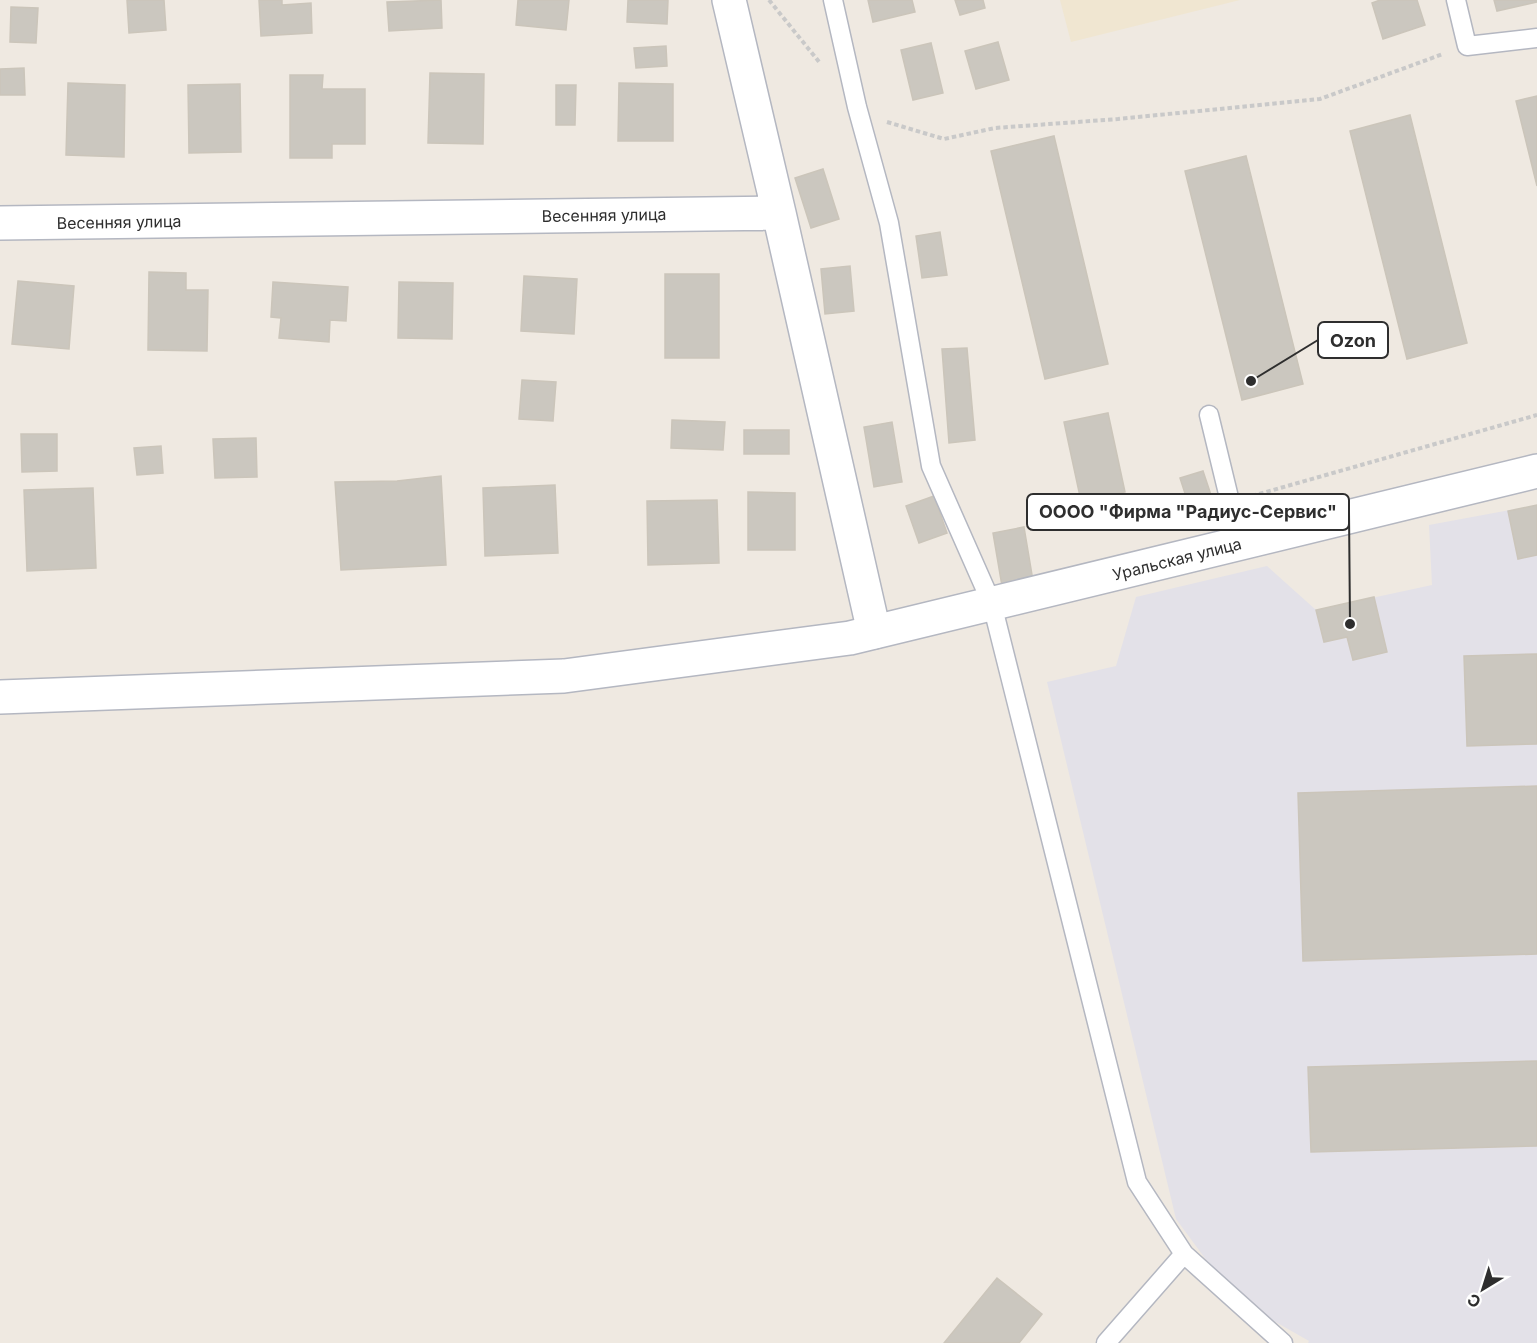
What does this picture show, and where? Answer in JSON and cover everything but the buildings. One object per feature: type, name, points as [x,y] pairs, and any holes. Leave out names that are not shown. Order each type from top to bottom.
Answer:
[{"type":"street","points":[[729,0],[874,632]]},
{"type":"street","name":"Весенняя улица","points":[[0,223],[779,213]]},
{"type":"street","name":"Уральская улица","points":[[0,697],[564,676],[850,638],[1537,471]]},
{"type":"lane","points":[[832,0],[857,107],[889,223],[931,466],[992,604],[1137,1182],[1184,1254],[1283,1343]]},
{"type":"lane","points":[[1456,0],[1467,46],[1537,38]]},
{"type":"lane","points":[[1209,415],[1240,543]]},
{"type":"lane","points":[[1106,1343],[1184,1254]]},
{"type":"path","points":[[769,0],[857,107],[888,122],[944,138],[995,128],[1118,119],[1320,99],[1467,46]]},
{"type":"path","points":[[1231,502],[1537,415]]},
{"type":"shaded area","points":[[1060,0],[1240,0],[1071,42]]},
{"type":"shaded area","points":[[1537,505],[1537,1343],[1308,1343],[1309,1341],[1235,1299],[1176,1219],[1047,682],[1116,666],[1136,597],[1267,566],[1316,610],[1432,585],[1429,525]]},
{"type":"place","name":"Ozon","points":[[1251,381]]},
{"type":"place","name":"ОООО \"Фирма \"Радиус-Сервис\"","points":[[1350,624]]}]
